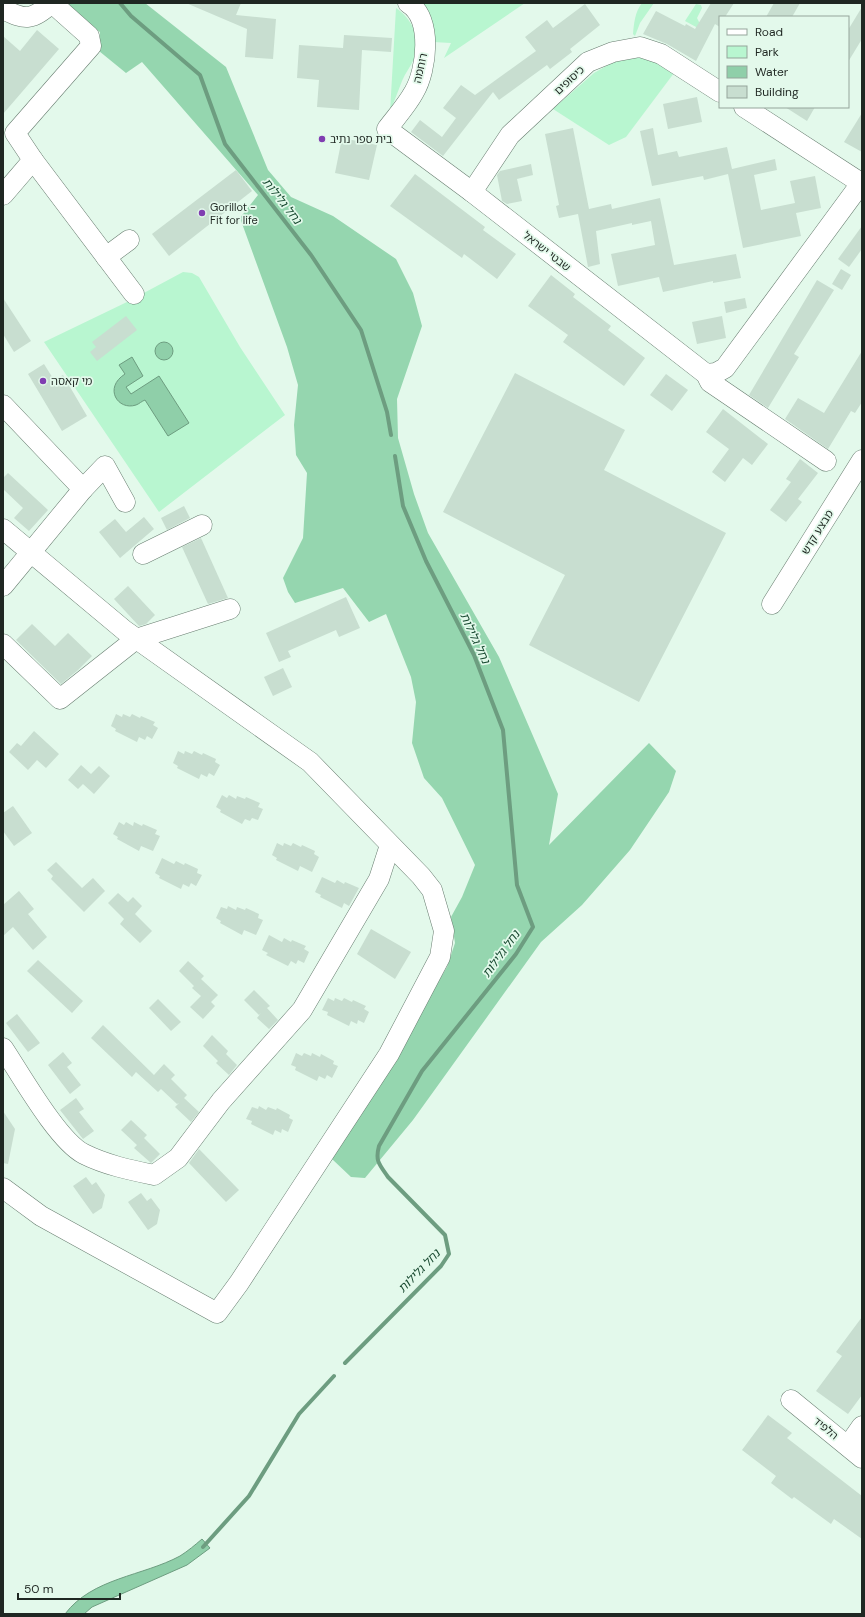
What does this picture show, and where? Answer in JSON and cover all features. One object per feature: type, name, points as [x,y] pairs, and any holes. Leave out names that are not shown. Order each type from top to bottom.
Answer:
[{"type":"street","points":[[3,9],[18,17],[27,18],[38,15],[52,3],[89,36],[91,46],[15,133],[33,160],[134,294]]},
{"type":"street","name":"רוחמה","points":[[387,129],[415,91],[424,55],[426,38],[424,25],[414,6],[408,3]]},
{"type":"street","name":"כיסופים","points":[[472,192],[510,135],[588,62],[594,59],[613,52],[640,47],[661,54],[719,91]]},
{"type":"street","points":[[706,374],[725,368],[862,183],[746,108]]},
{"type":"street","name":"שבטי ישראל","points":[[387,129],[472,192],[706,374],[710,382],[826,461]]},
{"type":"street","points":[[3,194],[33,160]]},
{"type":"street","points":[[106,257],[128,240]]},
{"type":"street","points":[[3,405],[83,489]]},
{"type":"street","name":"מבצע קדש","points":[[772,604],[862,460]]},
{"type":"street","points":[[3,586],[83,489],[105,466],[125,502]]},
{"type":"street","points":[[143,554],[202,525]]},
{"type":"street","points":[[3,529],[30,553],[136,639],[310,762],[432,890],[444,931],[440,956],[389,1054],[239,1283],[220,1308],[191,1299],[41,1216],[3,1188]]},
{"type":"street","points":[[3,644],[60,699],[136,639],[230,609]]},
{"type":"street","points":[[3,1048],[63,1137],[83,1153],[120,1168],[154,1175],[178,1158],[221,1101],[302,1010],[379,879],[390,845]]},
{"type":"street","name":"הלפיד","points":[[791,1400],[855,1452]]},
{"type":"street","points":[[855,1452],[862,1426]]},
{"type":"green space","points":[[423,3],[525,3],[444,58],[451,43],[433,42],[430,14]]},
{"type":"green space","points":[[642,3],[654,3],[640,23],[635,36],[633,34],[635,18]]},
{"type":"green space","points":[[696,4],[701,5],[702,8],[697,18],[699,22],[711,30],[709,34],[685,21]]},
{"type":"green space","points":[[396,8],[411,24],[417,44],[414,59],[403,78],[390,112]]},
{"type":"green space","points":[[637,55],[677,69],[626,137],[609,145],[553,109],[594,73],[615,61]]},
{"type":"green space","points":[[183,272],[192,273],[199,277],[240,347],[285,415],[159,512],[44,342],[127,302]]},
{"type":"shaded area","points":[[64,3],[145,3],[226,67],[268,170],[291,197],[333,216],[396,259],[413,293],[422,326],[397,399],[398,438],[414,494],[428,533],[499,657],[558,794],[549,845],[649,743],[676,771],[669,792],[630,850],[582,905],[541,942],[413,1120],[365,1178],[351,1177],[332,1159],[447,967],[455,943],[451,917],[462,897],[475,865],[442,798],[424,778],[412,743],[416,702],[411,677],[386,614],[369,622],[343,588],[295,603],[288,592],[283,578],[303,538],[307,473],[296,455],[294,425],[298,385],[287,347],[240,218],[258,195],[142,62],[126,73],[99,51],[100,32],[63,6]]},
{"type":"water","points":[[160,342],[168,342],[173,347],[171,358],[168,360],[160,360],[155,355],[155,347]]},
{"type":"water","points":[[132,357],[143,376],[126,387],[131,394],[159,376],[189,423],[168,436],[145,400],[136,405],[129,406],[119,402],[114,392],[115,386],[118,380],[125,374],[119,365]]},
{"type":"water","points":[[202,1539],[210,1548],[187,1565],[92,1607],[84,1614],[65,1614],[76,1602],[103,1585],[166,1563],[189,1550]]},
{"type":"building","points":[[186,3],[241,3],[236,15],[276,19],[273,59],[245,57],[247,29]]},
{"type":"building","points":[[711,3],[734,3],[726,16],[719,16],[719,26],[715,24],[696,61],[667,44],[643,34],[656,11],[685,26],[686,24],[695,29]]},
{"type":"building","points":[[774,3],[800,3],[793,16],[767,16]]},
{"type":"building","points":[[585,4],[600,25],[570,49],[572,52],[550,69],[547,65],[499,100],[493,92],[443,156],[411,132],[420,120],[442,137],[456,118],[443,108],[461,85],[475,95],[536,51],[525,37],[547,20],[553,28]]},
{"type":"building","points":[[862,7],[862,39],[849,60],[849,28]]},
{"type":"building","points":[[37,30],[59,49],[3,114],[3,36],[20,51]]},
{"type":"building","points":[[344,35],[392,38],[391,52],[362,50],[359,110],[317,107],[319,80],[297,78],[299,45],[343,48]]},
{"type":"building","points":[[697,97],[702,122],[668,129],[663,104]]},
{"type":"building","points":[[787,108],[814,108],[807,121]]},
{"type":"building","points":[[862,113],[862,152],[844,142]]},
{"type":"building","points":[[573,128],[589,209],[611,204],[612,209],[660,198],[674,265],[736,254],[741,278],[713,283],[713,281],[663,292],[659,277],[618,286],[611,254],[655,245],[651,221],[632,225],[632,223],[596,231],[600,264],[588,267],[578,214],[559,218],[556,206],[559,205],[545,134]]},
{"type":"building","points":[[653,128],[658,155],[677,151],[679,157],[727,147],[732,169],[775,159],[777,170],[754,175],[761,210],[795,203],[790,181],[815,176],[821,208],[796,213],[801,236],[743,248],[728,174],[704,180],[703,176],[652,186],[640,131]]},
{"type":"building","points":[[342,138],[377,145],[369,180],[335,173]]},
{"type":"building","points":[[531,164],[533,175],[517,179],[522,201],[507,204],[502,201],[497,175],[500,171]]},
{"type":"building","name":"Gorillot - Fit for life","points":[[236,170],[252,191],[169,256],[152,234]]},
{"type":"building","points":[[415,174],[485,227],[483,230],[516,254],[497,279],[464,254],[462,258],[390,206]]},
{"type":"building","points":[[862,226],[862,249],[849,267],[838,259]]},
{"type":"building","points":[[841,269],[851,275],[842,290],[832,284]]},
{"type":"building","points":[[551,275],[575,294],[573,297],[611,326],[608,330],[645,358],[624,386],[563,342],[568,335],[528,306]]},
{"type":"building","points":[[817,280],[834,290],[794,354],[799,357],[768,408],[749,395]]},
{"type":"building","points":[[3,298],[31,341],[14,352],[3,334]]},
{"type":"building","points":[[745,298],[747,308],[726,313],[724,302]]},
{"type":"building","points":[[126,316],[137,330],[97,361],[90,352],[96,347],[92,342]]},
{"type":"building","points":[[722,316],[726,338],[697,344],[692,322]]},
{"type":"building","points":[[862,351],[862,402],[855,413],[851,411],[828,449],[785,419],[798,398],[824,413]]},
{"type":"building","points":[[44,364],[54,380],[63,375],[87,416],[62,431],[28,374]]},
{"type":"building","points":[[515,373],[625,430],[604,470],[726,533],[639,702],[529,645],[565,575],[443,512]]},
{"type":"building","points":[[666,374],[688,390],[672,411],[650,395]]},
{"type":"building","points":[[723,409],[768,444],[752,465],[743,458],[725,482],[712,472],[729,449],[706,432]]},
{"type":"building","points":[[800,459],[818,473],[798,499],[802,502],[786,522],[770,510],[791,482],[786,479]]},
{"type":"building","points":[[8,473],[48,510],[29,531],[14,518],[23,508],[3,489],[3,478]]},
{"type":"building","points":[[184,506],[190,518],[167,530],[161,518]]},
{"type":"building","points":[[144,517],[154,529],[120,558],[99,532],[115,519],[126,532]]},
{"type":"building","points":[[201,538],[228,598],[208,604],[182,547]]},
{"type":"building","points":[[128,586],[155,615],[146,624],[139,626],[114,599]]},
{"type":"building","points":[[346,597],[360,628],[339,637],[336,630],[288,651],[291,657],[279,662],[266,633]]},
{"type":"building","points":[[32,624],[55,646],[68,633],[92,656],[61,684],[16,640]]},
{"type":"building","points":[[283,668],[292,687],[273,696],[264,677]]},
{"type":"building","points":[[116,714],[122,717],[123,714],[130,717],[132,714],[140,718],[141,716],[155,722],[153,725],[158,728],[152,739],[147,736],[145,740],[139,737],[137,742],[115,731],[116,729],[111,726]]},
{"type":"building","points":[[34,731],[59,754],[46,768],[37,760],[28,770],[9,752],[17,743],[21,746]]},
{"type":"building","points":[[178,751],[184,754],[185,751],[192,754],[194,751],[202,755],[203,753],[216,759],[215,762],[220,765],[214,776],[209,773],[207,777],[201,774],[199,779],[177,768],[178,766],[173,763]]},
{"type":"building","points":[[81,765],[91,774],[99,766],[110,776],[94,794],[83,784],[78,789],[68,780]]},
{"type":"building","points":[[222,795],[227,798],[229,795],[236,799],[237,796],[245,799],[246,797],[260,803],[258,807],[263,809],[258,820],[252,818],[250,821],[245,819],[242,824],[220,812],[221,810],[216,807]]},
{"type":"building","points":[[13,806],[32,833],[14,846],[3,831],[3,813]]},
{"type":"building","points":[[119,822],[124,825],[126,822],[133,826],[134,822],[157,830],[155,834],[160,836],[153,851],[141,846],[139,851],[117,839],[118,837],[113,834]]},
{"type":"building","points":[[277,843],[283,846],[284,843],[291,846],[293,843],[315,851],[314,854],[319,857],[312,872],[300,866],[298,871],[276,860],[277,858],[272,855]]},
{"type":"building","points":[[162,858],[174,864],[176,861],[198,869],[197,873],[202,875],[196,886],[191,883],[189,887],[183,884],[181,889],[159,878],[160,876],[155,873]]},
{"type":"building","points":[[56,862],[82,888],[93,878],[105,891],[84,912],[51,879],[53,876],[47,870]]},
{"type":"building","points":[[322,877],[335,883],[337,880],[344,884],[345,882],[359,888],[349,906],[344,903],[342,908],[320,897],[321,895],[315,892]]},
{"type":"building","points":[[19,891],[34,909],[28,914],[47,937],[33,950],[13,927],[3,936],[3,905]]},
{"type":"building","points":[[118,893],[128,902],[133,897],[142,906],[135,914],[152,931],[140,943],[120,924],[124,919],[108,903]]},
{"type":"building","points":[[228,906],[236,910],[237,907],[245,910],[246,908],[259,914],[258,918],[263,920],[256,935],[244,930],[242,935],[220,923],[221,921],[216,918],[221,907],[227,909]]},
{"type":"building","points":[[371,929],[411,952],[395,979],[357,954]]},
{"type":"building","points":[[269,935],[282,942],[284,938],[291,942],[292,940],[306,946],[304,949],[309,952],[304,963],[298,960],[296,964],[291,961],[288,966],[266,955],[268,953],[262,950]]},
{"type":"building","points":[[38,960],[83,1001],[72,1013],[27,971]]},
{"type":"building","points":[[188,961],[204,976],[201,979],[218,995],[211,1002],[215,1006],[203,1019],[190,1007],[201,996],[192,988],[194,986],[179,971]]},
{"type":"building","points":[[254,990],[270,1006],[267,1008],[278,1020],[269,1029],[257,1018],[261,1013],[259,1015],[244,1000]]},
{"type":"building","points":[[328,998],[334,1001],[335,998],[342,1001],[344,998],[366,1006],[364,1009],[369,1012],[364,1023],[358,1020],[357,1024],[351,1021],[349,1026],[327,1015],[328,1012],[322,1010]]},
{"type":"building","points":[[158,999],[181,1022],[171,1031],[149,1008]]},
{"type":"building","points":[[17,1014],[40,1043],[28,1052],[6,1023]]},
{"type":"building","points":[[103,1025],[154,1075],[164,1064],[175,1075],[171,1079],[187,1095],[184,1098],[199,1112],[191,1122],[175,1107],[179,1103],[177,1104],[161,1089],[158,1092],[136,1072],[132,1077],[91,1038]]},
{"type":"building","points":[[212,1035],[228,1051],[226,1054],[237,1065],[229,1075],[216,1063],[218,1061],[203,1046]]},
{"type":"building","points":[[63,1052],[72,1063],[67,1067],[81,1085],[70,1094],[48,1065]]},
{"type":"building","points":[[296,1053],[302,1056],[304,1053],[311,1056],[312,1053],[320,1057],[321,1054],[334,1061],[333,1064],[338,1066],[332,1078],[327,1075],[325,1079],[319,1076],[317,1081],[295,1070],[296,1067],[291,1065]]},
{"type":"building","points":[[76,1098],[84,1109],[79,1112],[94,1131],[83,1139],[60,1110]]},
{"type":"building","points":[[259,1106],[266,1110],[268,1107],[276,1110],[277,1108],[290,1115],[289,1118],[293,1120],[288,1132],[282,1129],[281,1133],[275,1130],[273,1135],[251,1124],[252,1121],[246,1119],[252,1107],[258,1109]]},
{"type":"building","points":[[3,1111],[15,1129],[8,1164],[3,1163]]},
{"type":"building","points":[[131,1120],[147,1135],[144,1138],[160,1154],[151,1163],[134,1148],[137,1145],[121,1130]]},
{"type":"building","points":[[199,1149],[239,1190],[226,1202],[189,1163]]},
{"type":"building","points":[[86,1177],[92,1185],[96,1182],[105,1195],[102,1208],[93,1214],[73,1186]]},
{"type":"building","points":[[141,1193],[147,1201],[151,1198],[160,1210],[157,1224],[148,1230],[128,1202]]},
{"type":"building","points":[[862,1317],[862,1395],[848,1414],[816,1391],[842,1356],[836,1352]]},
{"type":"building","points":[[768,1415],[792,1433],[787,1438],[862,1496],[862,1539],[834,1519],[831,1524],[794,1497],[792,1499],[771,1483],[776,1476],[742,1450]]},
{"type":"waterway","name":"נחל גלילות","points":[[120,3],[131,16],[200,75],[225,144],[311,255],[361,330],[387,412],[391,435]]},
{"type":"waterway","name":"נחל גלילות","points":[[345,1363],[441,1266],[449,1254],[445,1235],[382,1169],[377,1155],[379,1146],[422,1071],[516,954],[533,927],[517,885],[503,730],[474,655],[426,561],[403,506],[395,456]]},
{"type":"waterway","name":"נחל גלילות","points":[[203,1547],[249,1496],[299,1414],[334,1376]]},
{"type":"place","name":"בית ספר נתיב","points":[[322,139]]},
{"type":"place","name":"Gorillot - Fit for life","points":[[202,213]]},
{"type":"place","name":"מי קאסה","points":[[43,381]]}]
